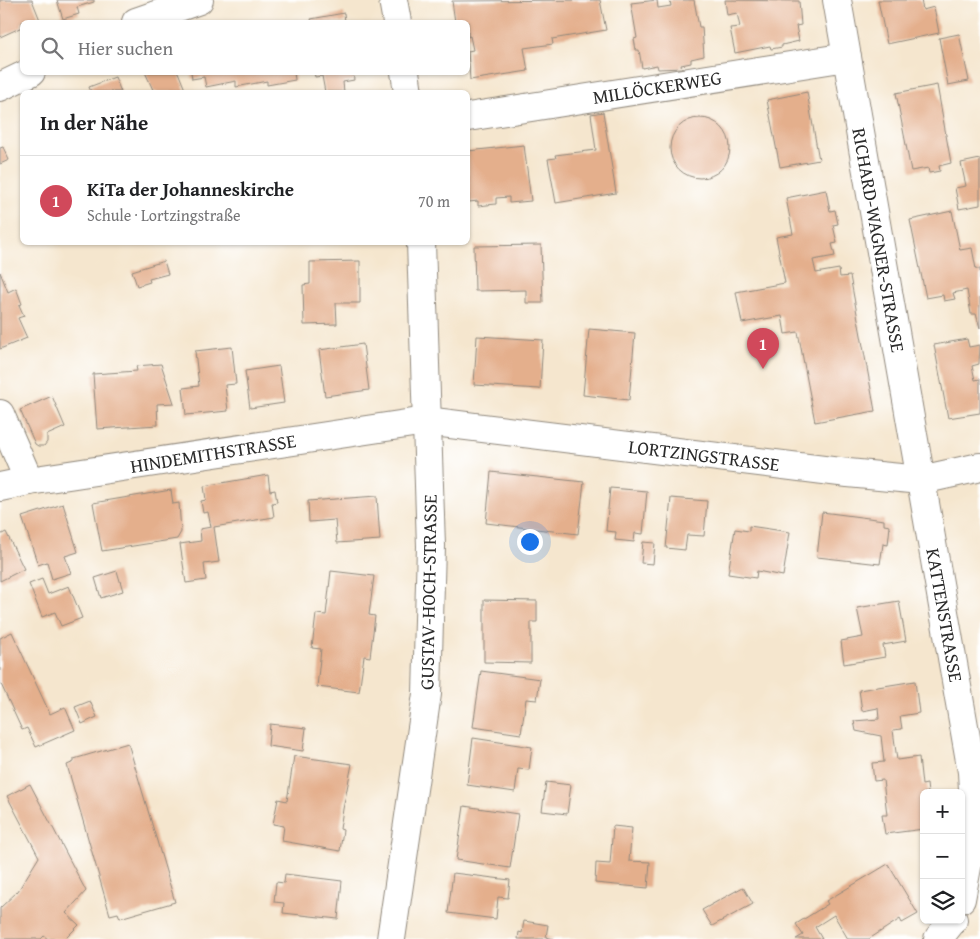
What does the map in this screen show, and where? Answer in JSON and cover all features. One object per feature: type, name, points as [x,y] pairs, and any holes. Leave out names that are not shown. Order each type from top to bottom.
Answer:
[{"type":"street","points":[[142,20],[199,0]]},
{"type":"street","points":[[393,0],[396,20]]},
{"type":"street","name":"RICHARD-WAGNER-STRASSE","points":[[837,0],[921,480]]},
{"type":"street","name":"MILLÖCKERWEG","points":[[470,117],[847,57]]},
{"type":"street","points":[[0,87],[25,75]]},
{"type":"street","points":[[405,75],[408,90]]},
{"type":"street","name":"GUSTAV-HOCH-STRASSE","points":[[391,939],[427,694],[430,546],[421,245]]},
{"type":"street","points":[[0,414],[29,481]]},
{"type":"street","name":"LORTZINGSTRASSE","points":[[426,422],[838,472],[921,480],[980,467]]},
{"type":"street","name":"HINDEMITHSTRASSE","points":[[0,487],[29,481],[426,422]]},
{"type":"street","name":"KATTENSTRASSE","points":[[921,480],[972,772],[977,825],[965,880]]},
{"type":"street","points":[[938,939],[950,924]]},
{"type":"building","points":[[0,0],[32,0],[40,20],[20,20],[20,28],[0,37]]},
{"type":"building","points":[[57,0],[94,0],[94,2],[77,7],[79,14],[63,19]]},
{"type":"building","points":[[600,0],[606,30],[552,39],[553,44],[524,48],[528,71],[470,80],[470,51],[473,50],[470,36],[470,20],[455,20],[452,1]]},
{"type":"building","points":[[657,0],[658,8],[671,6],[670,0],[694,0],[699,27],[702,27],[704,56],[691,59],[691,63],[681,65],[682,68],[658,69],[657,65],[642,68],[639,50],[636,50],[634,39],[637,38],[631,3]]},
{"type":"building","points":[[725,0],[799,1],[801,25],[796,26],[799,41],[782,45],[782,47],[771,49],[770,46],[735,53],[730,28],[740,27],[737,13],[727,15]]},
{"type":"building","points":[[878,0],[921,0],[923,10],[934,7],[939,33],[887,44]]},
{"type":"building","points":[[344,13],[345,20],[311,20]]},
{"type":"building","points":[[959,34],[969,81],[948,85],[939,38]]},
{"type":"building","points":[[146,75],[179,75],[185,90],[153,90]]},
{"type":"building","points":[[191,75],[294,75],[295,80],[267,85],[267,81],[236,87],[236,81],[206,87],[204,77],[192,79]]},
{"type":"building","points":[[315,75],[353,75],[354,80],[343,82],[344,90],[325,90],[322,76],[315,77]]},
{"type":"building","points":[[115,77],[120,90],[90,90],[89,87]]},
{"type":"building","points":[[937,85],[951,163],[939,166],[940,171],[929,173],[928,168],[911,171],[896,93]]},
{"type":"building","points":[[807,92],[819,160],[780,167],[767,100]]},
{"type":"building","points":[[603,112],[616,193],[556,203],[548,159],[556,158],[555,155],[596,150],[591,114]]},
{"type":"building","points":[[700,118],[717,123],[725,131],[730,148],[725,165],[717,173],[700,178],[683,173],[675,165],[670,148],[675,131],[683,123]]},
{"type":"building","points":[[524,145],[531,201],[509,203],[509,197],[496,198],[496,204],[478,206],[478,201],[470,202],[470,151]]},
{"type":"building","points":[[3,147],[9,160],[0,164],[0,148]]},
{"type":"building","points":[[980,159],[980,205],[959,209],[955,188],[966,186],[961,163]]},
{"type":"building","points":[[826,190],[830,211],[835,210],[838,224],[833,225],[837,243],[832,244],[835,256],[813,260],[816,273],[839,269],[840,277],[850,276],[875,411],[815,422],[798,332],[785,334],[782,316],[742,323],[736,292],[785,283],[776,237],[793,234],[786,198]]},
{"type":"building","points":[[952,211],[960,250],[972,248],[976,269],[980,269],[980,328],[976,314],[971,314],[967,290],[953,293],[955,299],[944,301],[943,295],[926,298],[910,220]]},
{"type":"building","points":[[541,245],[543,303],[526,303],[526,290],[475,291],[474,246]]},
{"type":"building","points":[[164,261],[168,274],[149,279],[150,282],[137,286],[132,271]]},
{"type":"building","points":[[360,261],[360,303],[336,303],[337,324],[304,325],[303,285],[310,284],[310,262]]},
{"type":"building","points":[[0,272],[8,292],[16,288],[22,304],[19,305],[24,316],[18,318],[27,338],[0,349]]},
{"type":"building","points":[[589,329],[635,333],[629,400],[583,395]]},
{"type":"building","points":[[477,336],[543,340],[540,389],[474,385]]},
{"type":"building","points":[[967,339],[969,347],[980,345],[979,364],[972,366],[975,380],[980,379],[980,413],[948,418],[934,345]]},
{"type":"building","points":[[363,344],[369,390],[325,396],[319,350]]},
{"type":"building","points":[[232,347],[236,384],[225,385],[228,411],[186,415],[183,388],[199,386],[195,351]]},
{"type":"building","points":[[161,364],[174,403],[157,404],[158,425],[97,429],[93,374],[137,371],[136,366]]},
{"type":"building","points":[[279,366],[284,403],[250,408],[245,371]]},
{"type":"building","points":[[52,396],[65,427],[47,435],[47,442],[44,446],[38,446],[35,444],[20,410]]},
{"type":"building","points":[[491,472],[584,482],[578,534],[486,523]]},
{"type":"building","points":[[268,475],[270,491],[275,490],[277,502],[272,503],[274,517],[214,527],[219,562],[204,564],[206,580],[186,583],[180,544],[201,541],[200,529],[211,527],[208,512],[203,513],[201,501],[206,500],[204,486]]},
{"type":"building","points":[[610,488],[647,491],[643,534],[635,533],[634,542],[615,540],[616,532],[606,531]]},
{"type":"building","points":[[171,490],[173,504],[179,503],[181,532],[177,539],[102,551],[93,503]]},
{"type":"building","points":[[377,496],[380,540],[337,543],[335,520],[309,522],[308,501]]},
{"type":"building","points":[[671,498],[707,501],[704,536],[687,535],[685,550],[666,548]]},
{"type":"building","points":[[63,504],[78,552],[65,556],[71,573],[52,579],[47,562],[38,565],[22,517]]},
{"type":"building","points":[[822,512],[884,520],[884,525],[890,526],[888,545],[883,544],[880,564],[817,557]]},
{"type":"building","points":[[749,526],[790,532],[783,576],[757,571],[756,578],[728,574],[735,529],[749,531]]},
{"type":"building","points":[[6,532],[24,569],[0,581],[0,535]]},
{"type":"building","points":[[643,542],[655,543],[653,564],[641,563]]},
{"type":"building","points":[[117,571],[123,591],[101,598],[95,578]]},
{"type":"building","points":[[331,571],[374,576],[369,615],[375,616],[370,657],[364,656],[359,692],[317,687],[321,649],[312,648],[316,614],[326,615]]},
{"type":"building","points":[[42,579],[48,594],[69,586],[82,618],[61,626],[55,612],[42,617],[29,584]]},
{"type":"building","points":[[484,600],[537,601],[537,622],[531,622],[531,663],[484,662]]},
{"type":"building","points":[[899,601],[906,641],[883,645],[885,657],[844,664],[841,641],[863,637],[857,608]]},
{"type":"building","points":[[12,632],[50,714],[65,707],[75,730],[36,747],[27,728],[22,730],[0,682],[0,638]]},
{"type":"building","points":[[481,671],[540,679],[537,700],[526,699],[521,734],[473,727]]},
{"type":"building","points":[[915,681],[919,713],[900,716],[902,729],[893,730],[897,760],[919,757],[922,785],[927,784],[928,789],[920,789],[920,830],[885,834],[882,815],[887,815],[883,780],[874,781],[872,763],[884,762],[881,736],[856,731],[854,721],[879,719],[878,708],[862,711],[859,690]]},
{"type":"building","points":[[90,701],[97,717],[82,724],[75,707]]},
{"type":"building","points":[[270,724],[306,728],[303,751],[268,746]]},
{"type":"building","points":[[473,738],[532,747],[529,770],[518,769],[515,792],[467,785]]},
{"type":"building","points":[[128,743],[175,902],[120,918],[118,913],[110,915],[67,765],[74,762],[74,759]]},
{"type":"building","points":[[294,756],[352,764],[340,829],[343,830],[340,851],[282,841],[284,826],[273,824],[278,799],[287,801]]},
{"type":"building","points":[[546,782],[571,785],[567,814],[542,811]]},
{"type":"building","points":[[30,784],[86,891],[66,913],[79,925],[65,939],[48,939],[44,936],[41,939],[0,939],[0,908],[18,891],[39,857],[7,796]]},
{"type":"building","points":[[464,806],[518,814],[510,868],[456,860]]},
{"type":"building","points":[[613,826],[632,828],[629,861],[650,862],[648,888],[595,883],[596,863],[610,864]]},
{"type":"building","points":[[888,864],[918,914],[902,923],[900,919],[869,939],[848,939],[834,915],[815,927],[822,939],[796,939],[803,935],[796,924],[828,904],[826,901]]},
{"type":"building","points":[[453,873],[510,880],[508,898],[498,897],[496,919],[448,913]]},
{"type":"building","points":[[285,874],[342,881],[338,919],[283,913],[284,903],[274,902],[276,882],[284,883]]},
{"type":"building","points":[[743,887],[753,904],[712,926],[702,910]]},
{"type":"building","points":[[524,921],[548,925],[546,937],[554,939],[518,939],[519,932],[522,933]]},
{"type":"place","name":"KiTa der Johanneskirche","points":[[763,369]]}]
